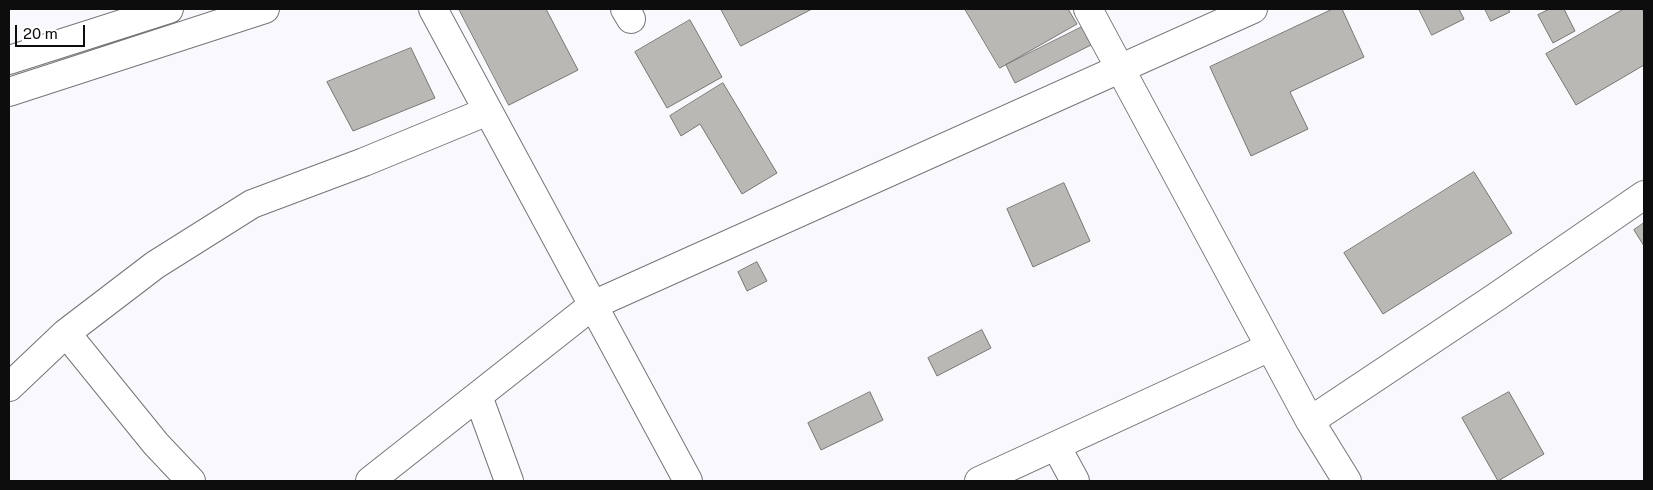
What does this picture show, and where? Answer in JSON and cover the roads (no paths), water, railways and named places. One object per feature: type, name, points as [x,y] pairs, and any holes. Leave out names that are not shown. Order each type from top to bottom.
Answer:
[{"type":"street","points":[[9,60],[169,9]]},
{"type":"street","points":[[9,92],[265,9]]},
{"type":"street","points":[[433,9],[688,481]]},
{"type":"street","points":[[1088,9],[1310,421],[1347,481]]},
{"type":"street","points":[[370,481],[593,306],[1253,9]]},
{"type":"street","points":[[9,387],[66,333],[155,265],[252,204],[364,162],[488,112]]},
{"type":"street","points":[[1310,421],[1496,297],[1644,195]]},
{"type":"street","points":[[66,333],[156,444],[191,481]]},
{"type":"street","points":[[979,481],[1270,347]]},
{"type":"street","points":[[478,396],[509,481]]},
{"type":"street","points":[[1056,446],[1074,481]]}]
